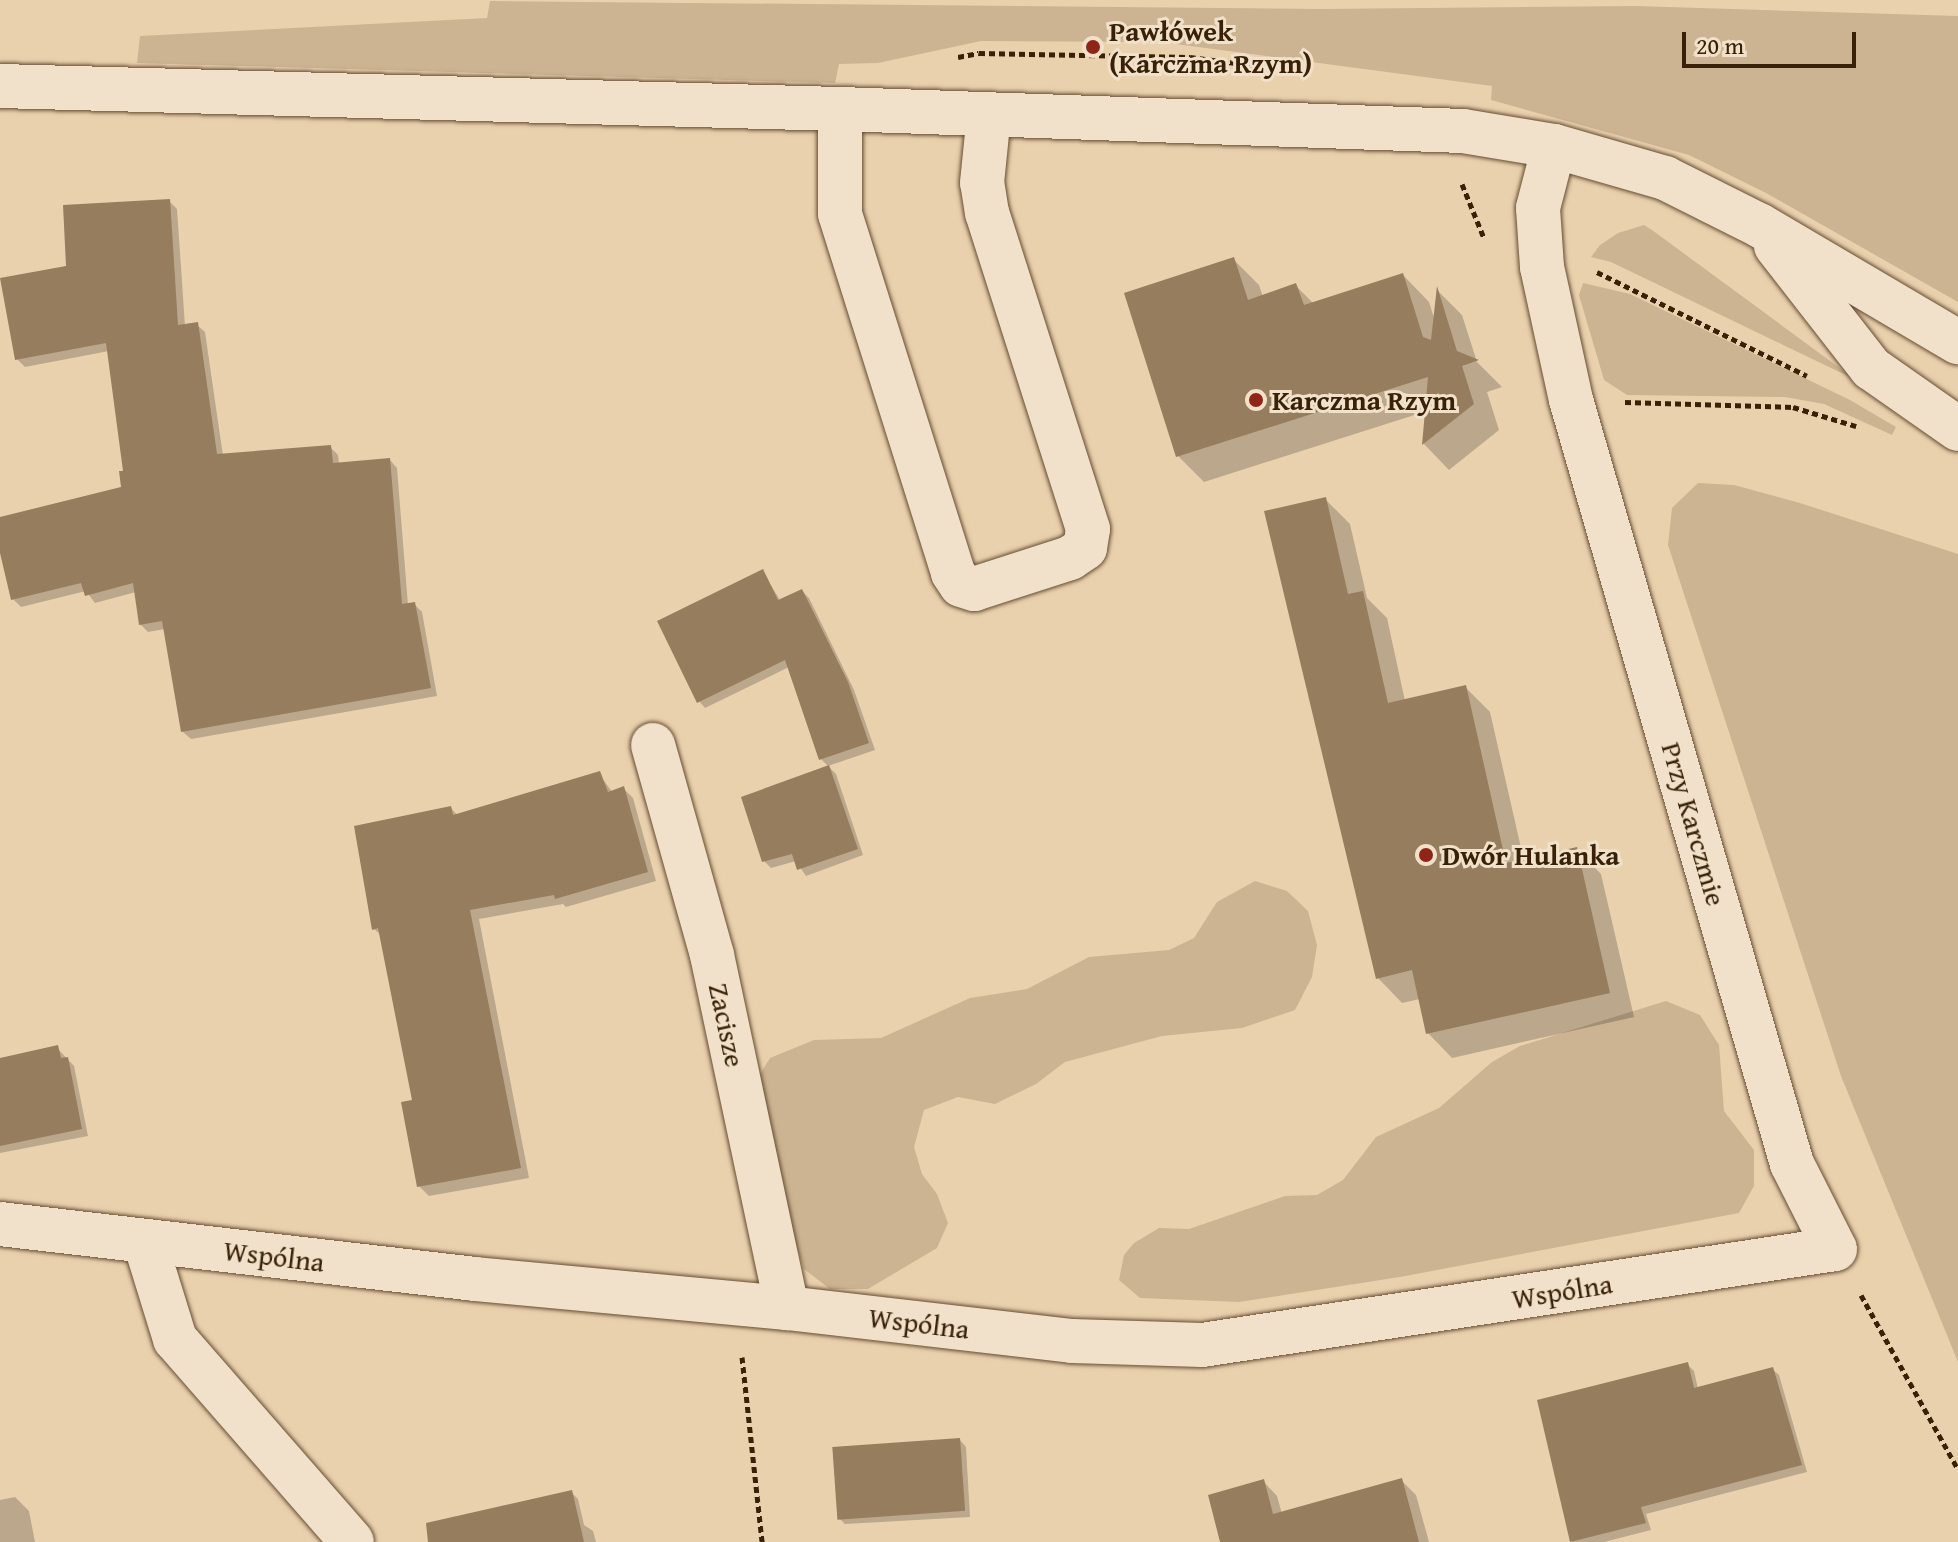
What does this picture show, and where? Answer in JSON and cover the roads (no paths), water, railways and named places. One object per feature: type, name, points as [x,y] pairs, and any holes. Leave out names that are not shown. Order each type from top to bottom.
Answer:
[{"type":"street","points":[[0,86],[840,109],[1463,131],[1554,146],[1665,178],[1759,225],[1958,342]]},
{"type":"street","points":[[840,109],[840,214],[953,573],[961,585],[974,589],[1070,558],[1085,548],[1088,529],[987,213],[982,183],[989,114]]},
{"type":"street","name":"Przy Karczmie","points":[[1554,146],[1538,208],[1542,267],[1571,400],[1792,1164],[1835,1249]]},
{"type":"street","points":[[1759,225],[1871,368],[1958,429]]},
{"type":"street","name":"Zacisze","points":[[653,745],[712,955],[787,1308]]},
{"type":"street","name":"Wspólna","points":[[0,1224],[474,1279],[787,1308],[1072,1341],[1202,1345],[1835,1249]]},
{"type":"street","points":[[145,1242],[175,1339],[352,1542]]},
{"type":"place","name":"Pawłówek (Karczma Rzym)","points":[[1093,47]]},
{"type":"place","name":"Karczma Rzym","points":[[1256,400]]},
{"type":"place","name":"Dwór Hulanka","points":[[1426,855]]}]
